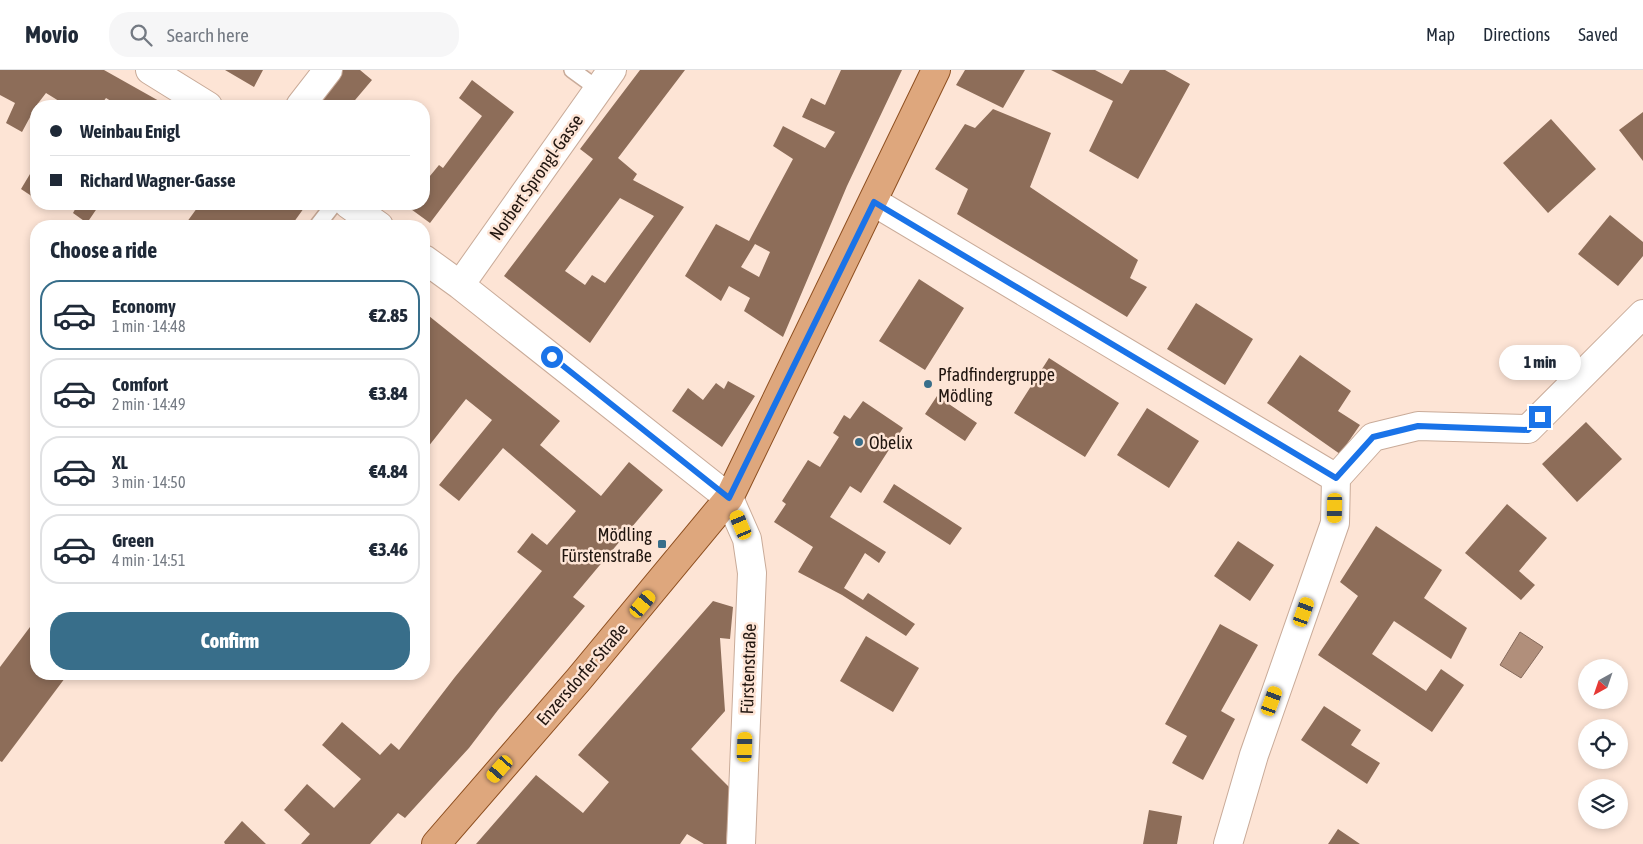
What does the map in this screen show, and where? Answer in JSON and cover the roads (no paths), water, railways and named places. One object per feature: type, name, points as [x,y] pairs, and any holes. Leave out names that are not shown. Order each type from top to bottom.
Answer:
[{"type":"main road","name":"Enzersdorfer Straße","points":[[436,844],[579,679],[729,498],[874,202],[936,70]]},
{"type":"street","points":[[150,70],[198,100]]},
{"type":"street","points":[[305,100],[328,70]]},
{"type":"street","name":"Norbert Sprongl-Gasse","points":[[460,285],[605,80]]},
{"type":"street","points":[[874,202],[1336,478]]},
{"type":"street","points":[[356,210],[371,220]]},
{"type":"street","points":[[430,262],[729,498]]},
{"type":"street","points":[[1228,844],[1254,755],[1335,523],[1336,478],[1373,437],[1418,426],[1528,430],[1643,314]]},
{"type":"street","name":"Fürstenstraße","points":[[729,498],[747,539],[752,573],[741,844]]},
{"type":"lane","points":[[572,70],[605,80]]},
{"type":"lane","points":[[322,220],[329,210]]},
{"type":"place","name":"Pfadfindergruppe Mödling","points":[[928,384]]},
{"type":"place","name":"Obelix","points":[[859,442]]},
{"type":"place","name":"Mödling Fürstenstraße","points":[[662,544]]}]
